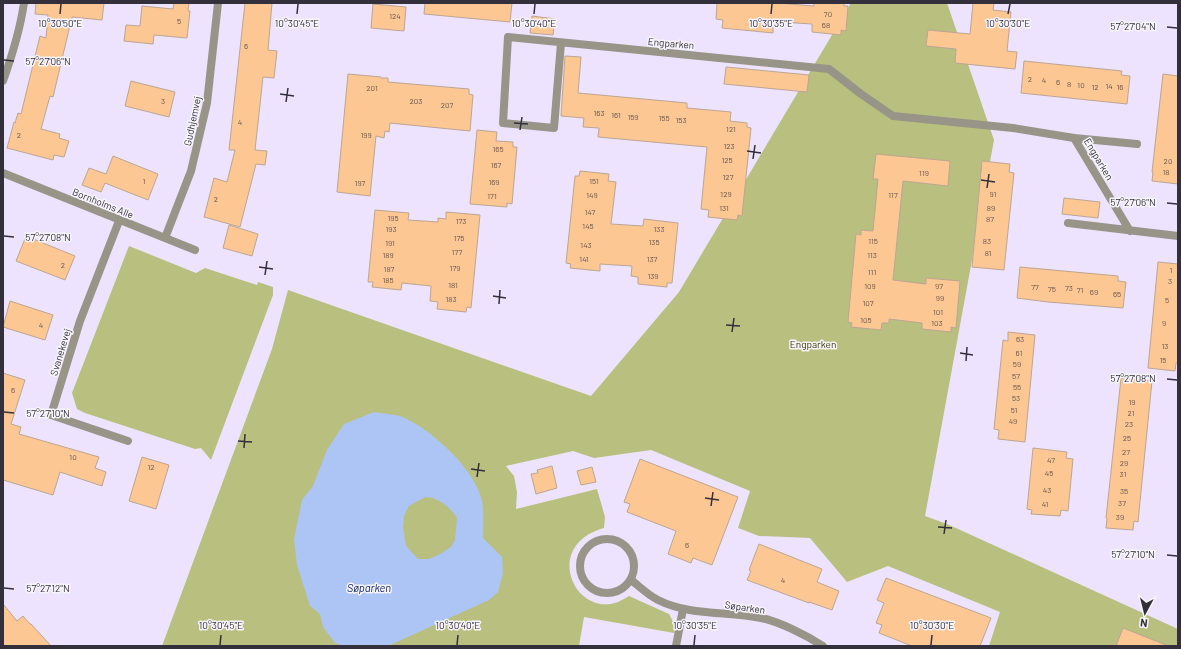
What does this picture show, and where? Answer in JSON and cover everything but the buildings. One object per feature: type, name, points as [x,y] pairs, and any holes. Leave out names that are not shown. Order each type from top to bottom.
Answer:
[{"type":"street","points":[[3,82],[13,52],[24,3]]},
{"type":"street","name":"Gudhjemvej","points":[[165,238],[192,171],[207,102],[218,3]]},
{"type":"street","name":"Engparken","points":[[561,43],[554,128],[503,123],[508,38],[561,43],[829,69],[861,94],[893,116],[1014,128],[1074,138],[1137,144]]},
{"type":"street","name":"Engparken","points":[[1074,138],[1130,231]]},
{"type":"street","name":"Bornholms Alle","points":[[3,173],[195,250]]},
{"type":"street","name":"Svanekevej","points":[[120,221],[80,321],[51,415],[128,441]]},
{"type":"street","points":[[1068,223],[1178,236]]},
{"type":"street","points":[[602,539],[611,539],[619,542],[632,554],[634,572],[631,580],[625,587],[614,592],[600,593],[592,590],[581,576],[579,568],[580,559],[583,552],[595,541],[602,539]]},
{"type":"street","name":"Søparken","points":[[631,580],[657,600],[683,609],[703,613],[762,618],[792,629],[822,646]]},
{"type":"street","points":[[676,646],[683,609]]},
{"type":"green space","points":[[851,3],[947,3],[994,140],[925,516],[947,524],[1178,629],[1178,646],[989,646],[1000,612],[888,566],[847,582],[810,538],[759,536],[738,528],[750,491],[651,450],[594,458],[573,451],[506,466],[514,476],[517,492],[516,509],[597,489],[605,517],[604,528],[585,537],[574,549],[570,563],[571,577],[578,590],[589,600],[602,604],[618,602],[629,596],[669,614],[676,627],[674,633],[584,617],[579,646],[162,646],[272,349],[288,290],[591,396],[679,292]]},
{"type":"green space","points":[[129,246],[196,273],[205,268],[257,285],[258,282],[273,287],[273,295],[211,460],[201,448],[195,449],[85,413],[77,409],[72,393]]},
{"type":"water","name":"Søparken","points":[[374,412],[403,417],[430,433],[463,465],[478,489],[482,501],[483,538],[502,557],[503,573],[498,592],[489,600],[388,646],[344,646],[335,643],[323,627],[320,614],[310,606],[297,565],[294,539],[302,500],[313,486],[327,450],[344,424]],"holes":[[[425,497],[430,497],[443,503],[457,518],[455,540],[451,547],[440,554],[429,559],[418,559],[406,546],[403,527],[404,516],[409,506]]]}]
